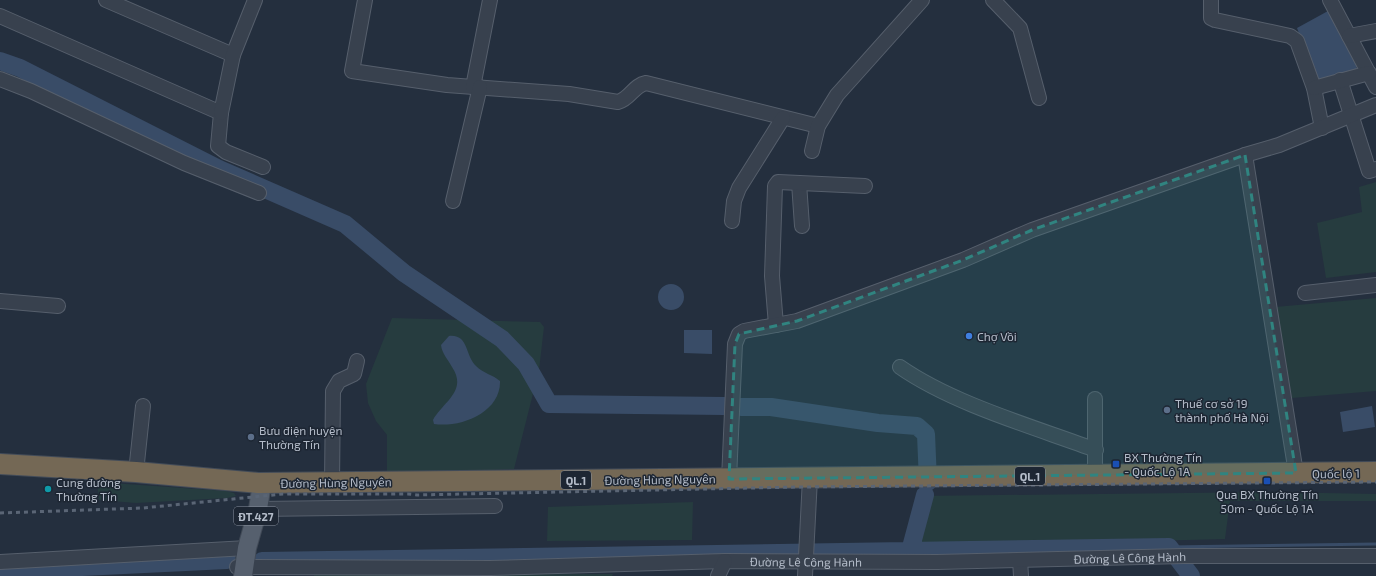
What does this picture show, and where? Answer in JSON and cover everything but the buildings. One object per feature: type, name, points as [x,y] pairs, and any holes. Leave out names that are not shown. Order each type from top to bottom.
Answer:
[{"type":"highway","name":"Đường Hùng Nguyên","points":[[0,464],[136,472],[262,483],[1296,474]]},
{"type":"highway","name":"Quốc lộ 1","points":[[1296,474],[1376,472]]},
{"type":"main road","name":"ĐT.427","points":[[240,571],[258,509],[262,483]]},
{"type":"street","points":[[106,0],[233,55]]},
{"type":"street","points":[[254,0],[233,55],[221,113],[218,146],[226,152],[262,168]]},
{"type":"street","points":[[364,0],[352,71],[477,87],[569,94],[618,102],[625,100],[641,84],[646,83],[818,126]]},
{"type":"street","points":[[453,200],[477,87],[490,0]]},
{"type":"street","points":[[812,151],[818,126],[837,95],[922,0]]},
{"type":"street","points":[[993,0],[1020,28],[1039,98]]},
{"type":"street","points":[[1211,0],[1211,18],[1215,20],[1290,36],[1297,41],[1314,88],[1322,128]]},
{"type":"street","points":[[1330,0],[1376,86]]},
{"type":"street","points":[[0,16],[221,113]]},
{"type":"street","points":[[1349,36],[1376,31]]},
{"type":"street","points":[[1314,88],[1369,73]]},
{"type":"street","points":[[0,79],[31,91],[184,163],[259,193]]},
{"type":"street","points":[[1340,80],[1369,171],[1376,169]]},
{"type":"street","points":[[729,479],[736,338],[744,331],[804,319],[963,260],[1032,230],[1245,155],[1279,145],[1376,105]]},
{"type":"street","points":[[732,221],[734,201],[739,188],[783,118]]},
{"type":"street","points":[[1245,155],[1296,474]]},
{"type":"street","points":[[776,325],[772,276],[774,187],[778,182],[864,186]]},
{"type":"street","points":[[799,183],[802,226]]},
{"type":"street","points":[[1305,293],[1376,285]]},
{"type":"street","points":[[0,300],[58,306]]},
{"type":"street","points":[[332,482],[333,391],[339,381],[354,374],[357,360]]},
{"type":"street","points":[[900,367],[923,382],[980,407],[1096,450]]},
{"type":"street","points":[[1095,399],[1095,476]]},
{"type":"street","points":[[136,472],[143,406]]},
{"type":"street","points":[[805,576],[805,553],[810,511],[810,478]]},
{"type":"street","points":[[258,509],[495,506]]},
{"type":"street","points":[[0,562],[247,548]]},
{"type":"street","name":"Đường Lê Công Hành","points":[[240,571],[528,568],[623,563],[725,561],[805,553],[1020,560],[1166,556],[1376,556]]},
{"type":"street","points":[[1020,560],[1020,576]]},
{"type":"street","points":[[718,576],[725,561]]},
{"type":"highlighted area","points":[[1245,155],[1296,473],[729,479],[735,344],[739,334],[797,321],[963,260],[1032,230]]},
{"type":"green space","points":[[1376,182],[1376,272],[1326,278],[1317,223],[1362,212],[1359,187]]},
{"type":"green space","points":[[1376,298],[1376,391],[1292,398],[1275,307]]},
{"type":"green space","points":[[392,318],[540,322],[544,327],[539,370],[514,469],[387,474],[387,435],[376,421],[368,403],[366,384]]},
{"type":"green space","points":[[97,482],[226,491],[234,493],[236,496],[227,498],[136,503],[99,500]]},
{"type":"green space","points":[[1272,492],[1376,494],[1376,501],[1230,501],[1225,539],[918,547],[917,496]]},
{"type":"green space","points":[[693,502],[692,540],[547,541],[548,507]]},
{"type":"green space","points":[[613,574],[612,576],[314,576],[314,575]]},
{"type":"water","points":[[1328,11],[1345,38],[1357,66],[1355,73],[1324,81],[1316,79],[1297,28]]},
{"type":"water","points":[[671,284],[680,288],[684,297],[680,306],[671,310],[662,306],[658,297],[662,288]]},
{"type":"water","points":[[684,330],[712,330],[712,354],[684,353]]},
{"type":"water","points":[[449,336],[460,338],[466,346],[470,357],[476,366],[500,381],[499,392],[487,409],[478,416],[445,425],[434,424],[433,420],[456,390],[456,375],[444,354],[441,345]]},
{"type":"water","points":[[1372,406],[1375,427],[1343,432],[1340,412]]},
{"type":"waterway","points":[[0,61],[20,68],[219,169],[345,224],[404,273],[502,339],[526,364],[549,404],[724,406]]},
{"type":"waterway","points":[[741,407],[771,407],[878,423],[917,426],[926,434],[928,482]]},
{"type":"waterway","points":[[910,551],[925,495]]},
{"type":"waterway","points":[[1169,547],[1376,544]]},
{"type":"waterway","points":[[262,561],[1169,547],[1191,576]]},
{"type":"waterway","points":[[0,571],[227,560]]},
{"type":"railway","points":[[0,513],[143,508],[283,494],[417,495],[800,487],[1376,482]]},
{"type":"place","name":"Chợ Vồi","points":[[969,336]]},
{"type":"place","name":"Thuế cơ sở 19 thành phố Hà Nội","points":[[1167,410]]},
{"type":"place","name":"Bưu điện huyện Thường Tín","points":[[251,437]]},
{"type":"place","name":"BX Thường Tín - Quốc Lộ 1A","points":[[1116,464]]},
{"type":"place","name":"Qua BX Thường Tín 50m - Quốc Lộ 1A","points":[[1267,481]]},
{"type":"place","name":"Cung đường Thường Tín","points":[[48,489]]}]
